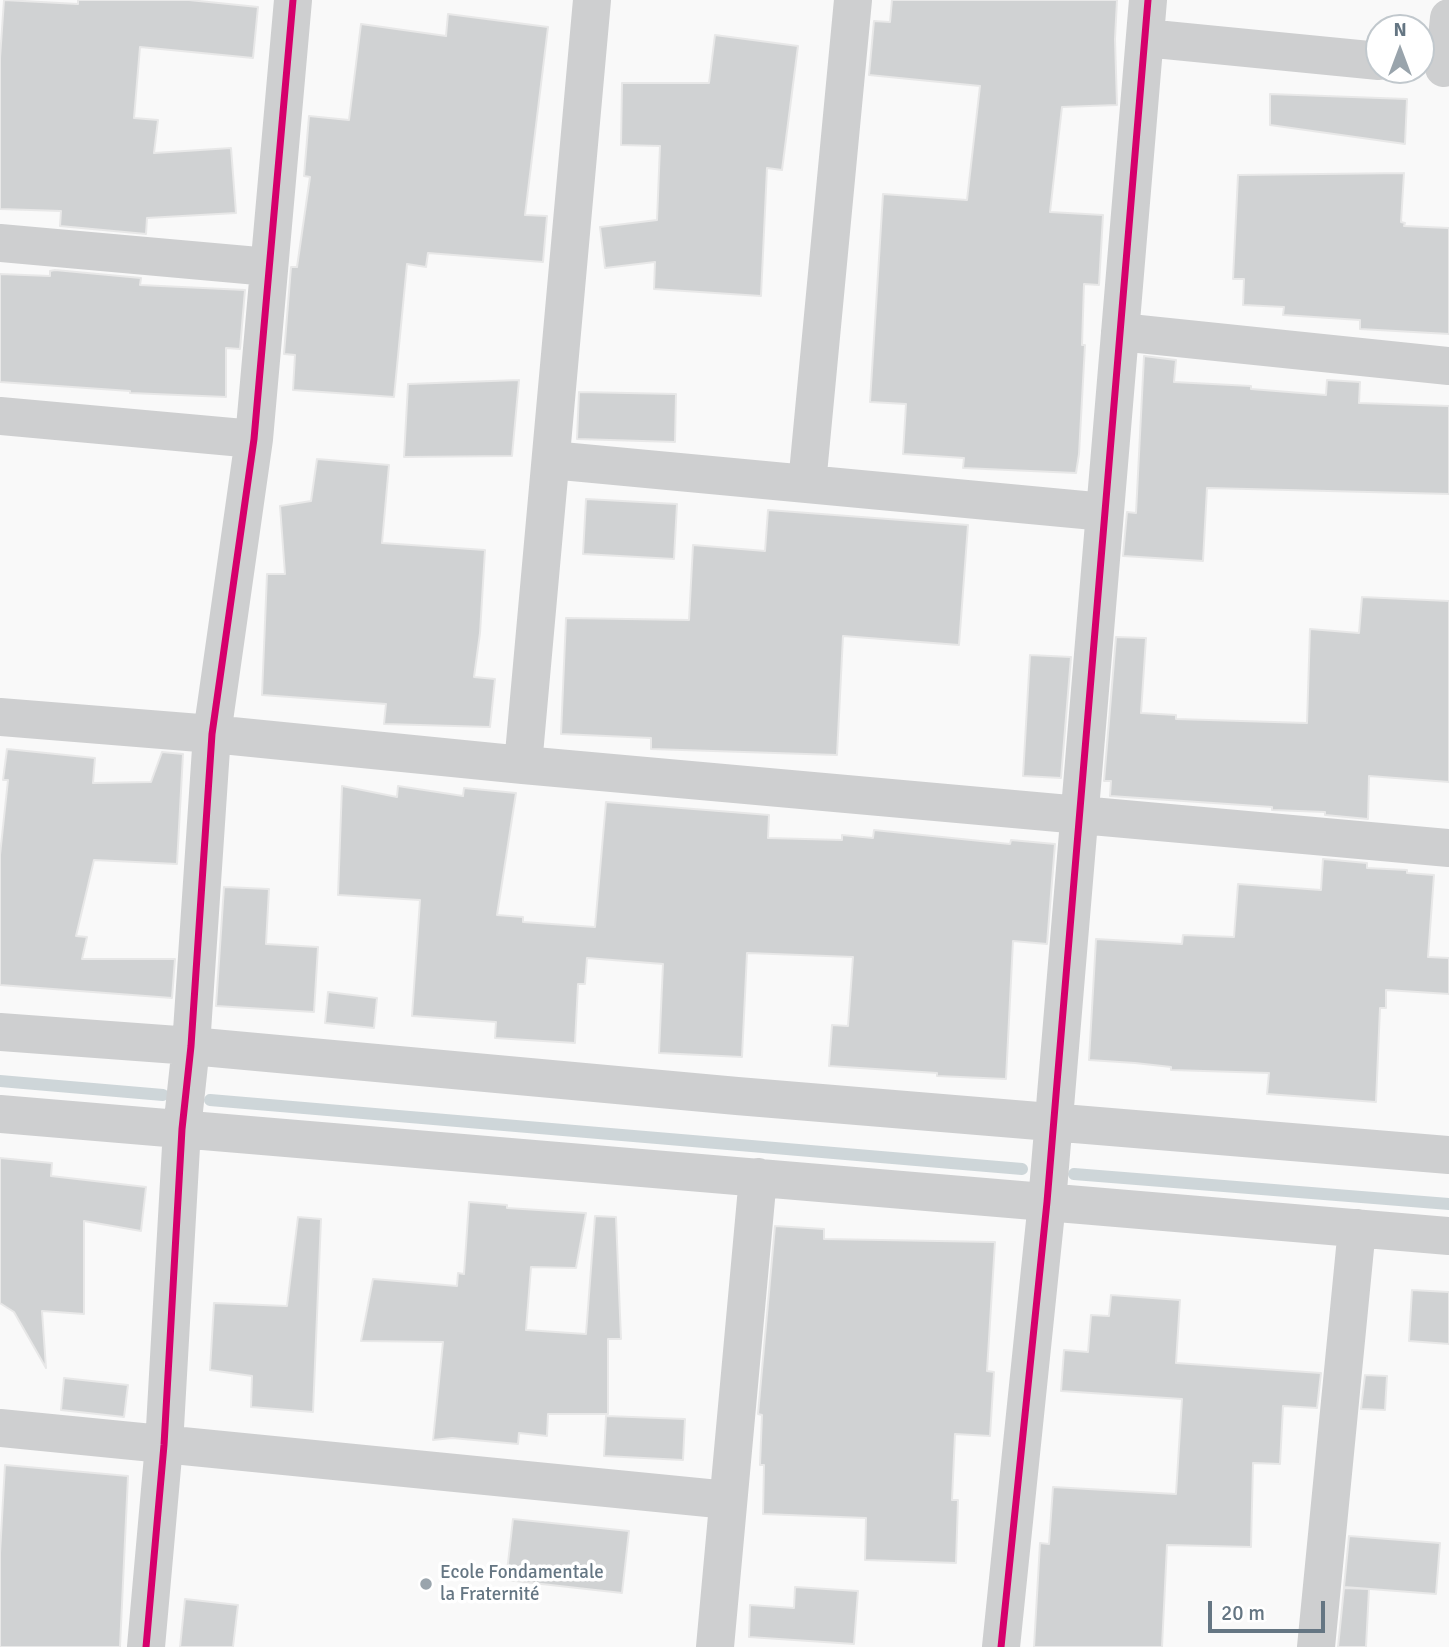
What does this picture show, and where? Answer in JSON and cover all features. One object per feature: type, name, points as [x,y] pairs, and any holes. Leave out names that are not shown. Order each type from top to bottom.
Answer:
[{"type":"street","points":[[146,1647],[164,1445],[182,1129],[191,1046],[212,734],[254,439],[293,0]]},
{"type":"street","points":[[523,765],[592,0]]},
{"type":"street","points":[[807,484],[853,0]]},
{"type":"street","points":[[1001,1647],[1048,1202],[1148,0]]},
{"type":"street","points":[[1438,67],[1449,18]]},
{"type":"street","points":[[1145,38],[1365,60]]},
{"type":"street","points":[[0,243],[269,267]]},
{"type":"street","points":[[1120,332],[1449,366]]},
{"type":"street","points":[[0,416],[254,439]]},
{"type":"street","points":[[551,460],[1105,512]]},
{"type":"street","points":[[0,717],[212,734],[523,765],[1449,848]]},
{"type":"street","points":[[0,1032],[191,1046],[1449,1155]]},
{"type":"street","points":[[0,1114],[1449,1236]]},
{"type":"street","points":[[715,1647],[758,1177]]},
{"type":"street","points":[[1316,1647],[1357,1228]]},
{"type":"street","points":[[0,1428],[728,1500]]},
{"type":"building","points":[[4,0],[78,4],[78,0],[189,0],[258,7],[253,58],[140,47],[134,118],[158,120],[154,153],[231,148],[236,213],[147,218],[146,234],[60,226],[61,211],[0,209],[0,58]]},
{"type":"building","points":[[892,0],[1117,0],[1117,105],[1062,107],[1050,212],[1103,215],[1099,285],[1084,284],[1082,345],[1085,345],[1076,473],[963,468],[964,458],[903,454],[906,404],[870,402],[883,194],[967,200],[980,86],[869,75],[874,21],[890,22]]},
{"type":"building","points":[[448,14],[548,27],[525,215],[547,216],[543,262],[428,253],[426,267],[407,264],[394,397],[293,390],[295,355],[284,354],[291,267],[297,267],[310,177],[304,176],[309,116],[349,120],[361,24],[446,36]]},
{"type":"building","points":[[715,35],[798,46],[782,170],[767,168],[761,296],[654,289],[655,262],[605,268],[600,227],[657,220],[660,146],[621,145],[622,83],[709,83]]},
{"type":"building","points":[[1270,94],[1407,99],[1405,144],[1270,125]]},
{"type":"building","points":[[1404,173],[1401,222],[1405,223],[1404,226],[1449,228],[1449,334],[1360,329],[1360,320],[1283,315],[1284,307],[1243,305],[1244,279],[1233,279],[1238,175]]},
{"type":"building","points":[[50,271],[141,278],[140,285],[245,290],[240,349],[226,348],[226,397],[130,393],[0,382],[0,274],[50,276]]},
{"type":"building","points":[[1144,356],[1176,360],[1174,382],[1251,386],[1251,389],[1326,395],[1327,380],[1360,382],[1359,403],[1449,406],[1449,494],[1207,488],[1203,561],[1123,556],[1127,512],[1136,513]]},
{"type":"building","points":[[519,380],[512,456],[404,457],[408,384]]},
{"type":"building","points":[[579,392],[676,394],[675,442],[577,439]]},
{"type":"building","points":[[317,459],[389,465],[382,543],[485,550],[480,633],[474,677],[495,679],[490,727],[384,724],[386,704],[262,695],[267,574],[285,574],[280,506],[311,501]]},
{"type":"building","points":[[586,499],[677,504],[674,559],[583,554]]},
{"type":"building","points":[[768,510],[968,525],[959,645],[843,636],[837,755],[651,749],[651,738],[561,734],[566,618],[689,620],[693,545],[765,551]]},
{"type":"building","points":[[1362,597],[1449,601],[1449,782],[1369,776],[1368,819],[1325,815],[1325,812],[1272,810],[1272,807],[1110,796],[1111,781],[1104,781],[1116,637],[1146,638],[1141,713],[1176,715],[1176,719],[1307,723],[1310,629],[1359,633]]},
{"type":"building","points":[[1030,655],[1071,657],[1061,778],[1023,776]]},
{"type":"building","points":[[7,749],[95,758],[93,783],[151,782],[162,752],[183,754],[177,864],[94,860],[76,936],[87,937],[82,959],[175,959],[172,998],[0,985],[0,855],[8,780],[3,780]]},
{"type":"building","points":[[342,786],[397,797],[398,786],[463,796],[464,788],[516,793],[497,915],[523,917],[523,922],[595,927],[606,802],[769,815],[768,838],[842,840],[842,835],[873,838],[874,830],[1010,844],[1011,840],[1055,844],[1047,944],[1013,941],[1006,1079],[829,1066],[832,1025],[848,1026],[853,957],[747,953],[742,1057],[659,1053],[663,964],[587,958],[585,984],[578,984],[575,1043],[495,1038],[496,1022],[412,1016],[420,900],[338,895]]},
{"type":"building","points":[[1323,859],[1367,863],[1367,868],[1407,870],[1407,873],[1434,875],[1428,957],[1449,958],[1449,994],[1386,990],[1386,1008],[1380,1008],[1376,1102],[1267,1094],[1269,1073],[1171,1070],[1171,1067],[1089,1060],[1096,939],[1182,944],[1183,935],[1234,937],[1238,884],[1321,890]]},
{"type":"building","points":[[224,887],[269,889],[266,944],[318,947],[314,1012],[216,1006]]},
{"type":"building","points":[[328,992],[377,998],[374,1028],[325,1023]]},
{"type":"building","points":[[0,1158],[52,1163],[51,1176],[146,1187],[141,1231],[84,1221],[84,1314],[42,1311],[46,1368],[14,1312],[0,1303]]},
{"type":"building","points":[[469,1202],[507,1205],[507,1208],[586,1213],[576,1268],[531,1267],[526,1330],[586,1334],[595,1216],[616,1217],[621,1339],[608,1339],[608,1414],[548,1414],[547,1436],[519,1433],[518,1444],[452,1438],[433,1440],[443,1342],[361,1341],[373,1279],[457,1286],[458,1273],[464,1274]]},
{"type":"building","points":[[298,1217],[321,1219],[313,1412],[251,1407],[252,1376],[210,1370],[214,1303],[287,1306]]},
{"type":"building","points":[[775,1226],[824,1229],[824,1239],[995,1242],[987,1371],[994,1372],[990,1436],[955,1434],[952,1500],[958,1500],[956,1563],[865,1560],[866,1518],[763,1514],[764,1465],[760,1465],[762,1415],[758,1414]]},
{"type":"building","points":[[1412,1290],[1449,1292],[1449,1344],[1409,1341]]},
{"type":"building","points":[[1111,1295],[1180,1300],[1176,1363],[1321,1373],[1317,1408],[1283,1406],[1280,1464],[1253,1463],[1251,1547],[1167,1545],[1162,1647],[1034,1647],[1040,1543],[1049,1544],[1053,1487],[1176,1494],[1182,1399],[1061,1391],[1064,1350],[1088,1352],[1091,1315],[1109,1316]]},
{"type":"building","points":[[1365,1375],[1387,1376],[1385,1410],[1361,1409]]},
{"type":"building","points":[[64,1378],[128,1385],[124,1417],[61,1410]]},
{"type":"building","points":[[606,1416],[685,1419],[683,1460],[604,1456]]},
{"type":"building","points":[[5,1465],[128,1476],[120,1647],[0,1647],[0,1553]]},
{"type":"building","points":[[513,1519],[629,1531],[622,1593],[506,1580]]},
{"type":"building","points":[[1349,1536],[1440,1543],[1436,1594],[1344,1587]]},
{"type":"building","points":[[795,1587],[858,1591],[854,1644],[749,1637],[750,1605],[794,1608]]},
{"type":"building","points":[[1344,1588],[1369,1589],[1366,1647],[1338,1647]]},
{"type":"building","points":[[185,1599],[238,1605],[233,1647],[180,1647]]},
{"type":"waterway","points":[[0,1081],[163,1095]]},
{"type":"waterway","points":[[210,1100],[1022,1169]]},
{"type":"waterway","points":[[1074,1174],[1449,1204]]},
{"type":"cycle path","points":[[146,1647],[164,1445],[182,1129],[191,1046],[212,734],[254,439],[293,0]]},
{"type":"cycle path","points":[[1001,1647],[1047,1202],[1148,0]]},
{"type":"place","name":"Ecole Fondamentale la Fraternité","points":[[426,1584]]}]
